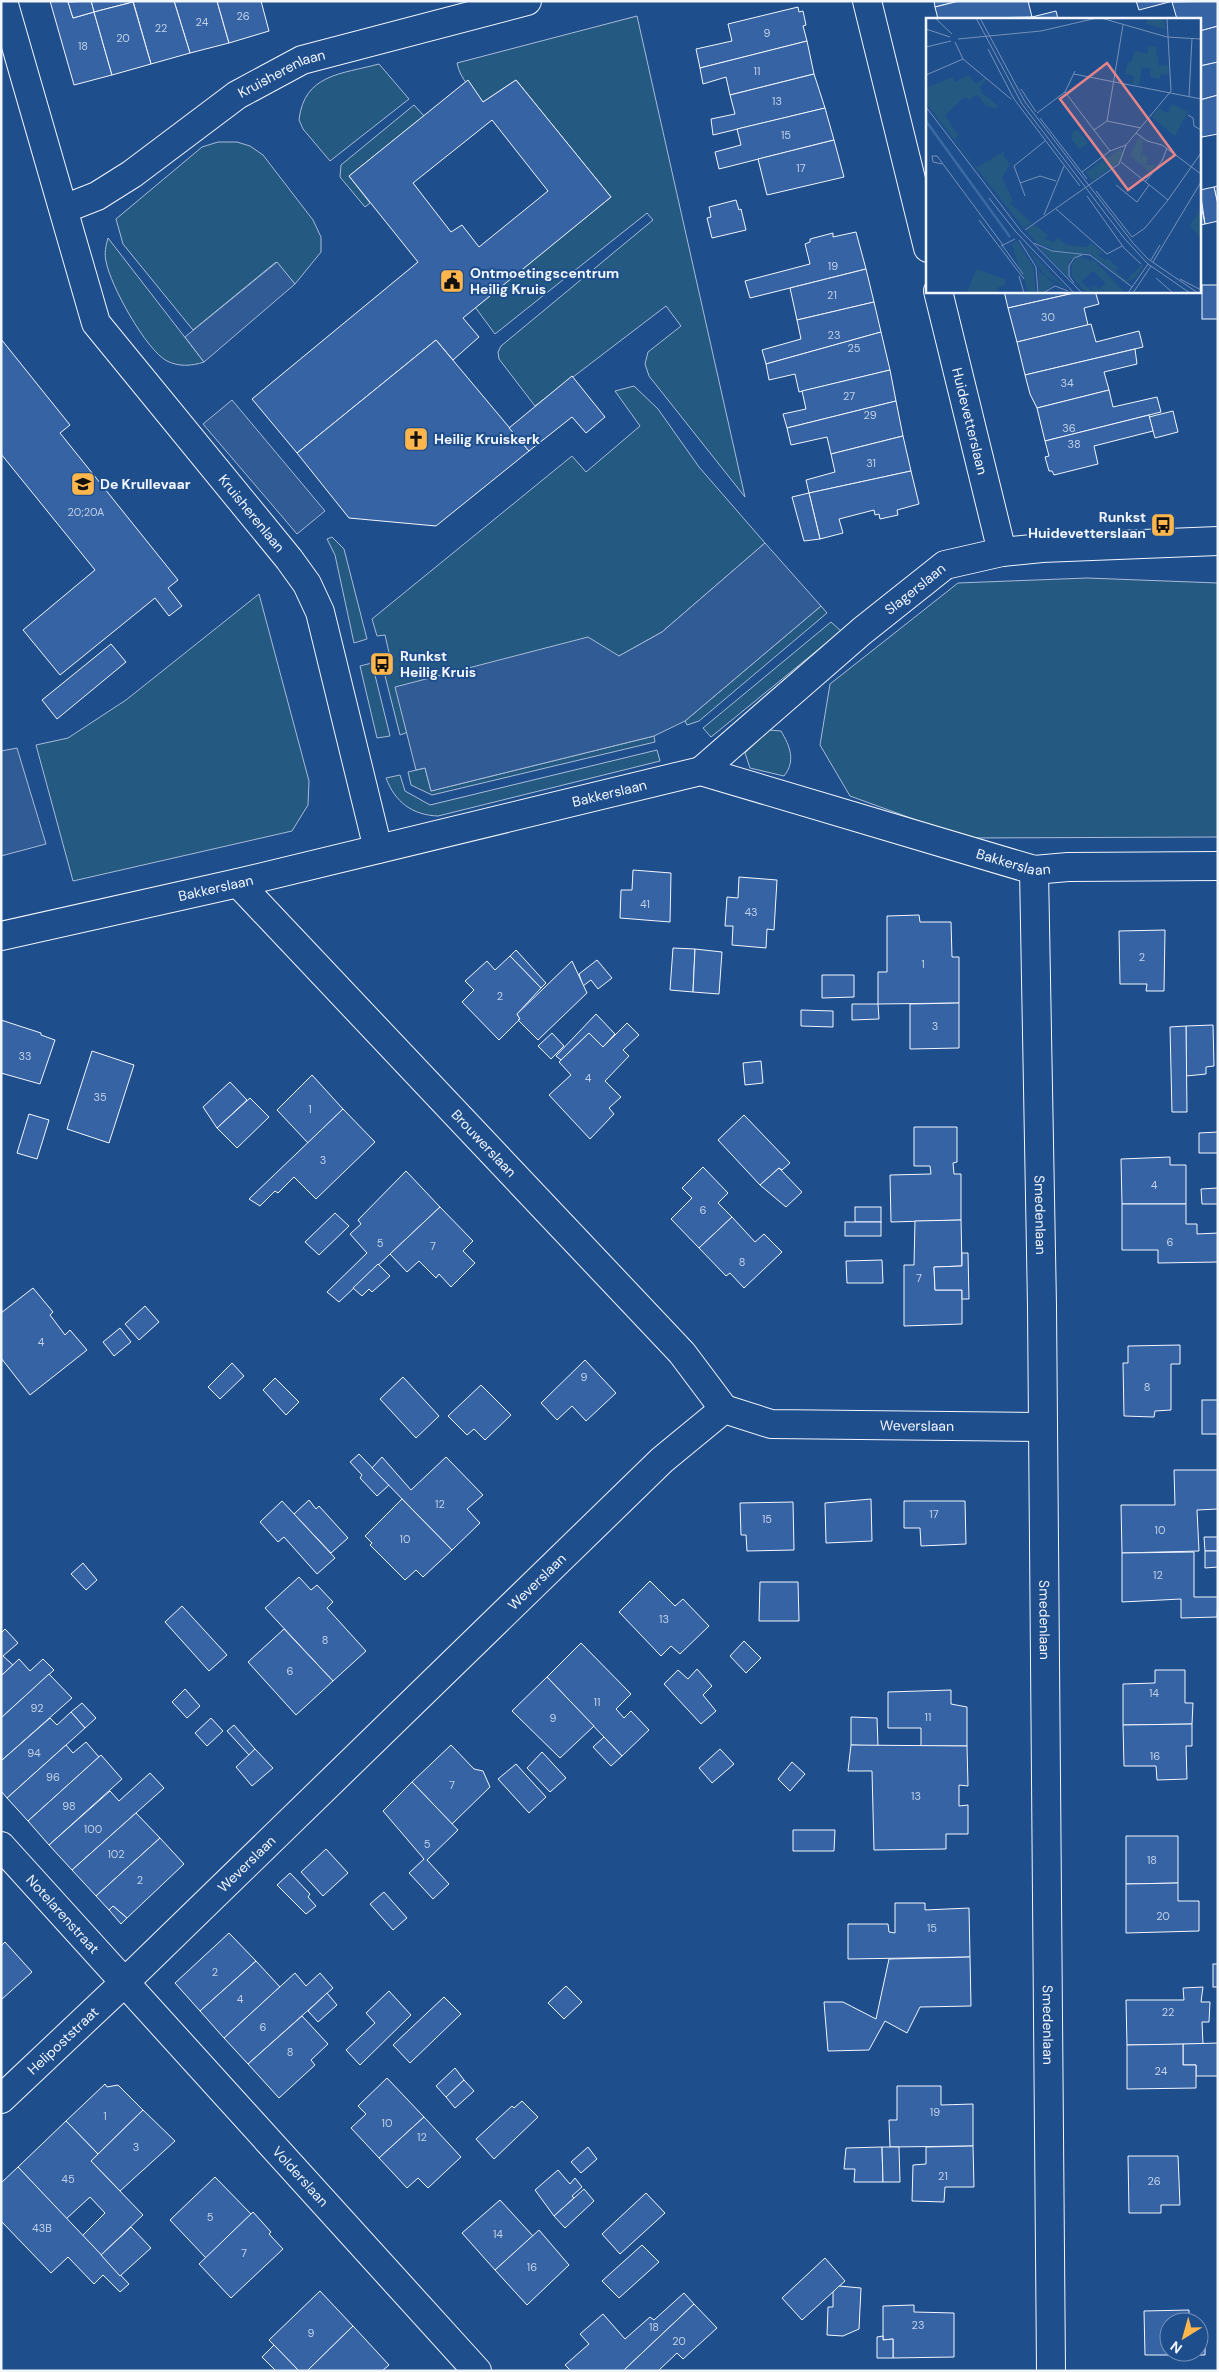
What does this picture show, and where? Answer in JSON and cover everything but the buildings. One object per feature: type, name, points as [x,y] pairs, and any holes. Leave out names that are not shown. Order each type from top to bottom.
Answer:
[{"type":"street","name":"Kruisherenlaan","points":[[3,1],[96,323],[289,559],[307,584],[320,612],[378,849]]},
{"type":"street","name":"Kruisherenlaan","points":[[64,209],[97,196],[132,174],[237,95],[302,60],[527,1]]},
{"type":"street","points":[[867,1],[926,240]]},
{"type":"street","name":"Huidevetterslaan","points":[[938,292],[1002,552]]},
{"type":"street","name":"Slagerslaan","points":[[700,771],[862,631],[945,565],[1002,552],[1042,548],[1218,541]]},
{"type":"street","name":"Bakkerslaan","points":[[1,936],[238,883],[700,771],[1034,870],[1068,867],[1218,866]]},
{"type":"street","name":"Smedenlaan","points":[[1034,870],[1042,1306],[1051,2371]]},
{"type":"street","name":"Brouwerslaan","points":[[238,883],[682,1353],[724,1409]]},
{"type":"street","name":"Weverslaan","points":[[125,1982],[662,1460],[724,1409],[772,1424],[1042,1427]]},
{"type":"street","name":"Notelarenstraat","points":[[1,1846],[125,1982]]},
{"type":"street","name":"Helipoststraat","points":[[1,2099],[125,1982]]},
{"type":"street","name":"Volderslaan","points":[[125,1982],[476,2371]]},
{"type":"shaded area","points":[[637,16],[745,497],[649,376],[645,364],[648,352],[681,326],[666,306],[535,406],[499,359],[498,352],[501,346],[653,220],[647,213],[495,334],[475,307],[611,197],[516,80],[483,102],[464,79],[457,63]]},
{"type":"shaded area","points":[[379,64],[409,99],[330,161],[303,129],[299,120],[302,105],[308,93],[327,78]]},
{"type":"shaded area","points":[[414,105],[424,116],[349,176],[370,203],[365,207],[340,177],[341,165]]},
{"type":"shaded area","points":[[218,142],[237,142],[250,146],[263,155],[313,220],[321,237],[321,252],[295,284],[276,262],[193,330],[123,244],[116,219],[202,147]]},
{"type":"shaded area","points":[[108,238],[204,362],[185,365],[172,363],[159,355],[149,344],[130,316],[114,285],[105,255]]},
{"type":"shaded area","points":[[277,262],[295,284],[204,362],[185,337]]},
{"type":"shaded area","points":[[634,386],[658,409],[699,467],[765,543],[662,632],[619,656],[396,687],[408,732],[400,735],[382,664],[390,657],[385,635],[377,636],[372,619],[572,456],[586,472],[640,426],[615,391]]},
{"type":"shaded area","points":[[232,400],[325,511],[297,534],[203,424]]},
{"type":"shaded area","points":[[332,537],[344,549],[367,639],[354,643],[335,555],[327,539]]},
{"type":"shaded area","points":[[765,543],[821,606],[685,721],[654,736],[431,791],[425,768],[416,770],[395,687],[588,637],[619,656],[662,632]]},
{"type":"shaded area","points":[[1087,578],[1218,583],[1218,837],[966,838],[850,796],[820,745],[830,684],[958,583]]},
{"type":"shaded area","points":[[259,594],[309,781],[308,805],[292,831],[73,881],[36,745],[68,738],[126,700]]},
{"type":"shaded area","points":[[821,606],[827,613],[699,721],[687,725],[685,721]]},
{"type":"shaded area","points":[[831,622],[841,631],[711,737],[703,728]]},
{"type":"shaded area","points":[[372,663],[390,736],[377,738],[360,666]]},
{"type":"shaded area","points":[[769,730],[781,731],[789,748],[790,765],[784,776],[750,768],[745,753]]},
{"type":"shaded area","points":[[654,736],[655,742],[432,795],[411,785],[408,772],[425,768],[431,791]]},
{"type":"shaded area","points":[[17,748],[46,844],[1,856],[1,751]]},
{"type":"shaded area","points":[[657,750],[660,761],[438,816],[420,813],[406,806],[394,794],[386,778],[400,775],[405,791],[430,805]]},
{"type":"place","name":"Ontmoetingscentrum Heilig Kruis","points":[[452,281]]},
{"type":"place","name":"Heilig Kruiskerk","points":[[416,439]]},
{"type":"place","name":"De Krullevaar","points":[[83,484]]},
{"type":"place","name":"Runkst Huidevetterslaan","points":[[1163,525]]},
{"type":"place","name":"Runkst Heilig Kruis","points":[[382,664]]}]
